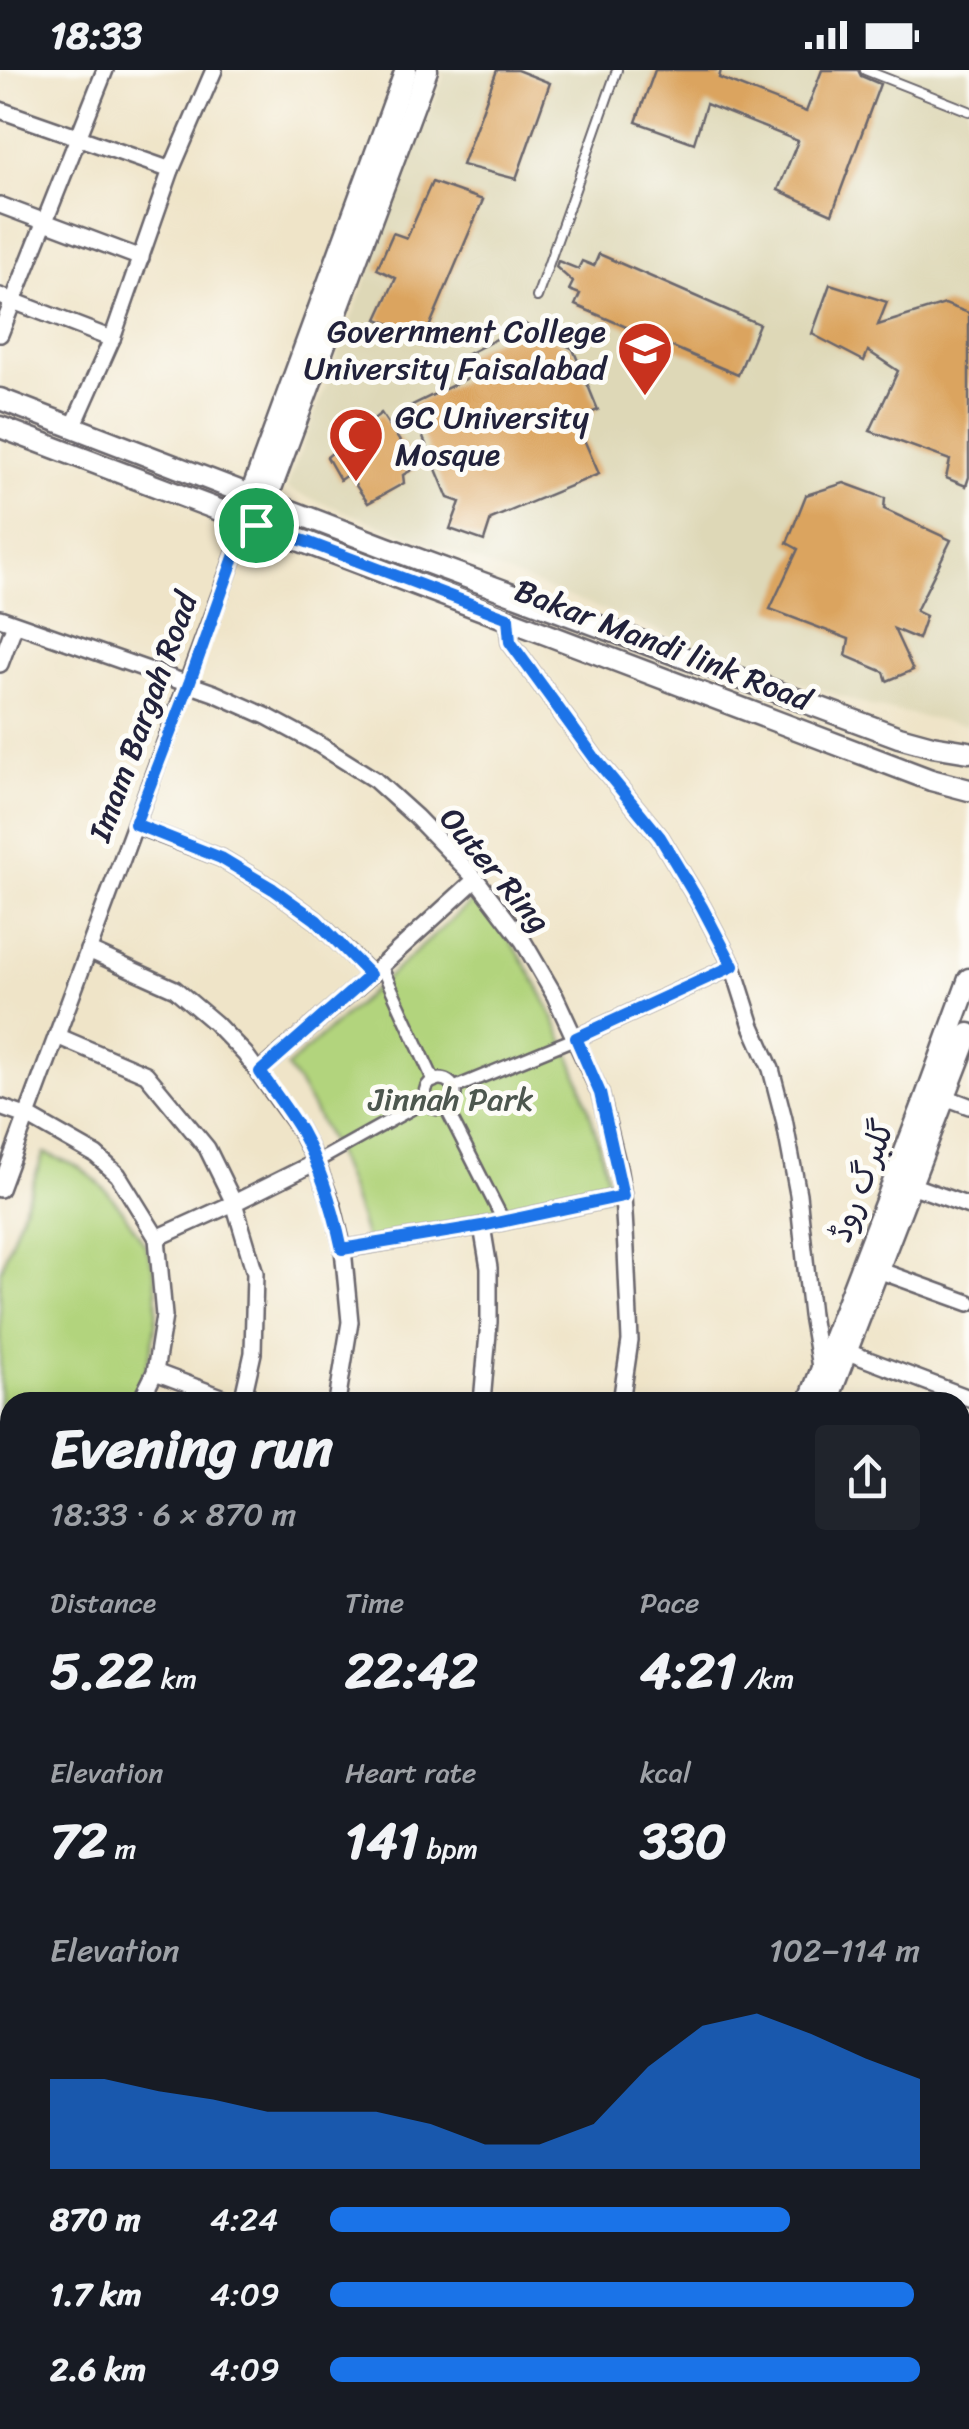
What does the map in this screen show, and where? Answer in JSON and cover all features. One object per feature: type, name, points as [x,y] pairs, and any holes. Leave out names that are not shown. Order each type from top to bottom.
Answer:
[{"type":"main road","name":"Imam Bargah Road","points":[[258,498],[406,70]]},
{"type":"main road","name":"Imam Bargah Road","points":[[238,546],[426,70]]},
{"type":"main road","name":"Bakar Mandi link Road","points":[[0,399],[899,736],[969,752]]},
{"type":"main road","name":"Bakar Mandi link Road","points":[[0,427],[931,780],[969,790]]},
{"type":"main road","name":"گلبرگ روڈ","points":[[821,1392],[821,1371],[969,979]]},
{"type":"main road","name":"گلبرگ روڈ","points":[[825,1392],[878,1270],[969,1034]]},
{"type":"street","points":[[0,334],[6,299],[45,222],[105,70]]},
{"type":"street","points":[[74,426],[112,339],[170,170],[214,70]]},
{"type":"street","points":[[0,110],[170,170]]},
{"type":"street","points":[[0,205],[142,258]]},
{"type":"street","points":[[6,299],[112,339]]},
{"type":"street","name":"Imam Bargah Road","points":[[0,1189],[238,546]]},
{"type":"street","points":[[508,618],[510,642],[594,757],[660,837],[733,966],[771,1070],[784,1119],[821,1371]]},
{"type":"street","points":[[0,664],[8,621]]},
{"type":"street","name":"Outer Ring","points":[[8,621],[189,684],[266,716],[318,744],[375,780],[476,879],[523,942],[576,1038],[600,1093],[623,1196],[630,1341],[622,1392]]},
{"type":"street","points":[[135,824],[221,858],[273,889],[376,970],[434,1081]]},
{"type":"street","points":[[260,1072],[476,879]]},
{"type":"street","points":[[88,950],[175,988],[215,1023],[260,1072],[299,1129],[334,1208],[342,1249],[350,1322],[338,1392]]},
{"type":"street","points":[[454,1088],[576,1038],[733,966]]},
{"type":"street","points":[[57,1036],[146,1074],[207,1148],[234,1203],[255,1273],[253,1353],[241,1392]]},
{"type":"street","points":[[434,1081],[448,1082],[454,1088],[455,1097],[446,1108],[433,1107],[427,1100],[428,1087],[434,1081]]},
{"type":"street","points":[[945,1097],[969,1106]]},
{"type":"street","points":[[157,1238],[316,1162],[427,1100]]},
{"type":"street","points":[[0,1107],[27,1117],[96,1155],[118,1174],[157,1238],[164,1316],[155,1372],[145,1392]]},
{"type":"street","points":[[446,1108],[504,1222]]},
{"type":"street","points":[[911,1184],[969,1206]]},
{"type":"street","points":[[342,1249],[504,1222],[623,1196]]},
{"type":"street","points":[[482,1226],[489,1268],[483,1392]]},
{"type":"street","points":[[878,1270],[969,1303]]},
{"type":"street","points":[[844,1351],[953,1392]]},
{"type":"street","points":[[155,1372],[210,1392]]},
{"type":"lane","points":[[536,297],[618,70]]},
{"type":"lane","points":[[865,70],[969,111]]},
{"type":"shaded area","name":"Government College University Faisalabad","points":[[433,70],[969,70],[969,726],[873,707],[760,670],[286,489],[444,75]]},
{"type":"green space","name":"Jinnah Park","points":[[475,899],[514,947],[551,1011],[586,1101],[611,1195],[368,1247],[335,1153],[314,1109],[287,1067]]},
{"type":"green space","points":[[44,1153],[80,1168],[94,1179],[118,1204],[152,1263],[156,1283],[155,1325],[147,1366],[137,1392],[0,1392],[0,1271]]},
{"type":"building","points":[[497,70],[517,70],[550,83],[516,179],[462,165]]},
{"type":"building","points":[[655,70],[721,70],[719,78],[806,112],[822,70],[858,70],[861,76],[880,84],[832,214],[778,190],[798,141],[706,104],[694,143],[636,122]]},
{"type":"building","points":[[432,182],[483,200],[425,337],[377,319],[396,278],[377,269],[393,233],[407,238]]},
{"type":"building","points":[[599,254],[759,324],[738,375],[575,305],[580,294],[569,290],[573,282],[556,267],[558,261],[578,269],[582,261],[594,266]]},
{"type":"building","points":[[830,284],[887,302],[878,325],[945,304],[969,313],[966,486],[946,478],[950,460],[870,431],[898,371],[868,351],[864,361],[812,334]]},
{"type":"building","points":[[525,324],[573,349],[598,410],[575,419],[599,474],[491,519],[484,541],[450,529],[460,502],[448,498],[410,406],[472,376],[462,357]]},
{"type":"building","points":[[381,413],[417,467],[403,475],[404,483],[368,503],[348,474],[340,480],[327,457]]},
{"type":"building","points":[[844,483],[885,498],[884,509],[951,540],[916,611],[926,616],[918,639],[894,629],[913,670],[887,681],[884,672],[846,656],[849,639],[770,609],[798,549],[787,543],[806,495]]},
{"type":"place","name":"Government College University Faisalabad","points":[[645,398]]},
{"type":"place","name":"GC University Mosque","points":[[356,484]]},
{"type":"route","points":[[256,525],[508,618],[510,642],[594,757],[660,837],[702,907],[733,966],[576,1038],[600,1093],[623,1196],[482,1226],[342,1249],[334,1208],[316,1162],[260,1072],[370,975],[316,920],[273,889],[221,858],[135,824],[238,546],[256,525]]}]
